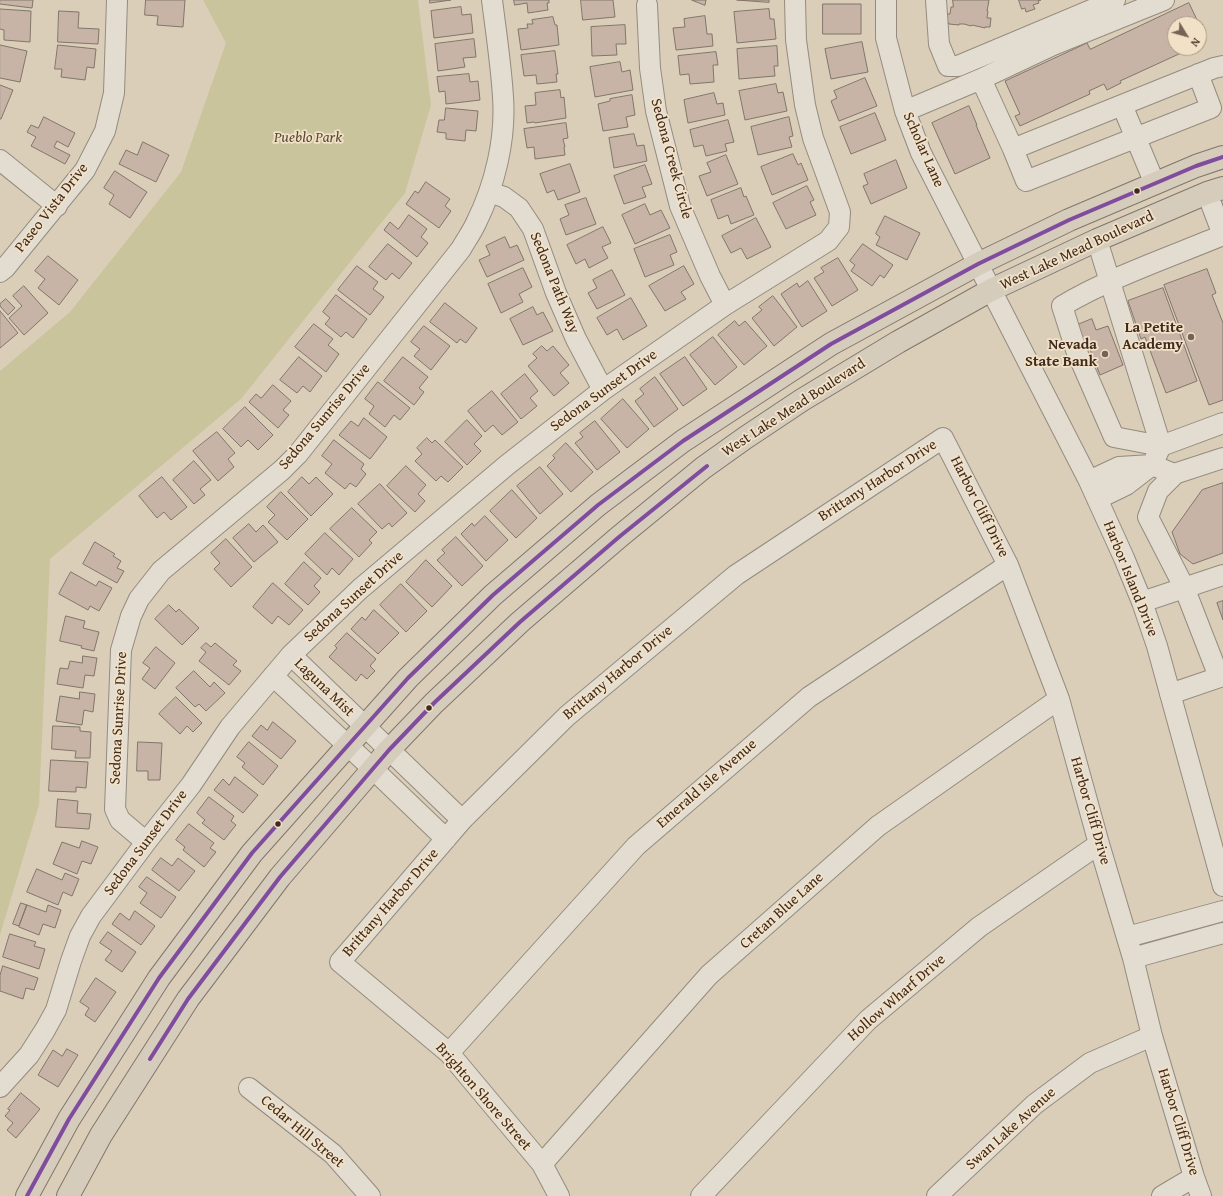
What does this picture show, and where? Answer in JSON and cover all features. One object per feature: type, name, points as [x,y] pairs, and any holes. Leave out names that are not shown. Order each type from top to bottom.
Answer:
[{"type":"main road","name":"West Lake Mead Boulevard","points":[[27,1196],[69,1119],[159,978],[252,853],[408,678],[493,595],[598,505],[683,442],[831,344],[978,264],[1069,220],[1196,166],[1223,157]]},
{"type":"main road","name":"West Lake Mead Boulevard","points":[[68,1196],[101,1136],[188,1000],[280,877],[388,750],[434,703],[520,622],[619,537],[703,468],[802,400],[898,342],[991,290],[1097,240],[1215,191]]},
{"type":"street","name":"Paseo Vista Drive","points":[[0,272],[57,206],[85,170],[105,131],[114,93],[118,0]]},
{"type":"street","name":"Sedona Sunrise Drive","points":[[146,842],[120,820],[114,809],[121,650],[131,616],[139,599],[161,571],[282,470],[298,454],[461,249],[476,223],[489,192],[499,158],[503,118],[503,98],[492,0]]},
{"type":"street","name":"Sedona Sunset Drive","points":[[0,1087],[29,1055],[56,1010],[80,936],[91,916],[191,785],[230,727],[291,655],[366,583],[507,465],[603,390],[725,305],[828,241],[839,227],[840,212],[813,138],[805,105],[796,40],[795,0]]},
{"type":"street","name":"Scholar Lane","points":[[886,0],[886,38],[905,111],[921,153],[991,290]]},
{"type":"street","points":[[936,0],[939,44],[948,66],[958,66],[1115,0]]},
{"type":"street","points":[[905,111],[981,79],[1053,45],[1164,0]]},
{"type":"street","name":"Sedona Creek Circle","points":[[647,5],[650,68],[656,111],[678,198],[710,276],[725,305]]},
{"type":"street","points":[[1013,148],[1198,74],[1223,66]]},
{"type":"street","points":[[981,79],[1013,148],[1026,182],[1210,108],[1198,74]]},
{"type":"street","points":[[1122,105],[1155,184]]},
{"type":"street","points":[[0,160],[57,206]]},
{"type":"street","points":[[1215,191],[1223,235],[1111,281],[1075,298],[1062,306],[1076,350],[1114,437],[1161,446],[1223,423]]},
{"type":"street","name":"Sedona Path Way","points":[[489,192],[504,198],[519,208],[533,229],[556,293],[576,339],[603,390]]},
{"type":"street","points":[[1097,240],[1111,281],[1161,446],[1152,465],[1126,485],[1097,499]]},
{"type":"street","name":"Harbor Island Drive","points":[[991,290],[1089,481],[1142,602],[1157,646],[1223,886]]},
{"type":"street","name":"Harbor Cliff Drive","points":[[944,438],[1008,565],[1059,699],[1099,844],[1133,958],[1152,1036],[1201,1196]]},
{"type":"street","name":"Brittany Harbor Drive","points":[[340,962],[462,820],[567,716],[736,575],[944,438]]},
{"type":"street","points":[[1170,694],[1221,677],[1184,587],[1148,517],[1158,491],[1175,474],[1223,458]]},
{"type":"street","points":[[1089,481],[1119,467],[1152,465],[1175,474]]},
{"type":"street","name":"Emerald Isle Avenue","points":[[449,1053],[642,840],[809,697],[1008,565]]},
{"type":"street","points":[[1142,602],[1223,575]]},
{"type":"street","name":"Laguna Mist","points":[[291,655],[462,820]]},
{"type":"street","name":"Laguna Mist","points":[[273,676],[446,839]]},
{"type":"street","name":"Cretan Blue Lane","points":[[542,1164],[709,975],[878,826],[1059,699]]},
{"type":"street","name":"Hollow Wharf Drive","points":[[701,1196],[868,1020],[979,927],[1099,844]]},
{"type":"street","points":[[1127,937],[1223,911]]},
{"type":"street","points":[[1133,958],[1223,933]]},
{"type":"street","name":"Brighton Shore Street","points":[[340,962],[449,1053],[542,1164],[559,1196]]},
{"type":"street","name":"Swan Lake Avenue","points":[[937,1196],[1035,1104],[1090,1063],[1152,1036]]},
{"type":"street","name":"Cedar Hill Street","points":[[249,1088],[333,1154],[370,1196]]},
{"type":"street","points":[[1162,1196],[1194,1177]]},
{"type":"green space","name":"Pueblo Park","points":[[203,0],[418,0],[431,105],[405,193],[241,399],[50,559],[39,805],[0,935],[0,371],[70,312],[181,172],[226,43]]},
{"type":"building","points":[[0,0],[33,0],[32,8],[0,4]]},
{"type":"building","points":[[146,0],[185,0],[183,27],[157,25],[158,16],[145,15]]},
{"type":"building","points":[[430,0],[451,0],[430,3]]},
{"type":"building","points":[[514,0],[549,0],[549,3],[547,3],[548,10],[528,13],[527,3],[515,5]]},
{"type":"building","points":[[581,0],[613,0],[615,17],[583,20]]},
{"type":"building","points":[[692,0],[706,0],[705,5]]},
{"type":"building","points":[[737,0],[769,0],[769,2]]},
{"type":"building","points":[[953,0],[989,0],[987,18],[991,18],[990,27],[985,28],[964,24],[949,24],[945,22],[946,14],[950,14],[951,7],[953,7]]},
{"type":"building","points":[[1019,0],[1041,0],[1038,1],[1039,3],[1033,5],[1035,9],[1026,12],[1025,8],[1022,9]]},
{"type":"building","points":[[1189,3],[1195,16],[1167,16],[1167,56],[1175,56],[1120,81],[1121,83],[1107,90],[1104,84],[1089,91],[1090,94],[1020,126],[1015,116],[1020,114],[1005,81],[1087,43],[1090,49]]},
{"type":"building","points":[[823,4],[861,4],[861,34],[823,34]]},
{"type":"building","points":[[461,7],[462,15],[471,14],[473,33],[434,38],[431,11]]},
{"type":"building","points":[[0,9],[31,11],[30,42],[4,40],[4,30],[0,29]]},
{"type":"building","points":[[769,9],[770,19],[774,19],[776,39],[737,43],[734,12]]},
{"type":"building","points":[[59,11],[79,12],[78,28],[99,29],[98,44],[58,42]]},
{"type":"building","points":[[705,16],[707,34],[712,34],[713,46],[676,50],[673,28],[685,27],[684,19]]},
{"type":"building","points":[[553,17],[555,25],[557,25],[559,45],[521,50],[518,29],[528,28],[527,24],[533,24],[532,20]]},
{"type":"building","points":[[625,25],[626,44],[616,44],[617,55],[592,56],[591,27]]},
{"type":"building","points":[[474,39],[476,57],[463,58],[465,67],[438,71],[435,44]]},
{"type":"building","points":[[862,42],[868,72],[831,79],[825,49]]},
{"type":"building","points":[[0,45],[27,51],[20,82],[0,78]]},
{"type":"building","points":[[58,45],[96,49],[94,68],[87,67],[85,80],[61,77],[62,69],[55,69]]},
{"type":"building","points":[[777,46],[778,66],[774,66],[775,76],[739,79],[737,49]]},
{"type":"building","points":[[555,51],[558,74],[556,74],[557,82],[537,84],[536,75],[524,76],[521,55]]},
{"type":"building","points":[[716,52],[718,65],[713,65],[714,82],[690,84],[689,74],[680,75],[678,56]]},
{"type":"building","points":[[620,62],[622,72],[630,70],[633,90],[595,97],[590,67]]},
{"type":"building","points":[[469,74],[470,82],[478,81],[480,100],[446,104],[445,91],[439,92],[437,77]]},
{"type":"building","points":[[865,78],[877,106],[839,121],[831,101],[837,98],[834,91]]},
{"type":"building","points":[[776,84],[778,93],[783,92],[787,111],[745,120],[739,91]]},
{"type":"building","points":[[0,85],[13,90],[1,119],[0,119]]},
{"type":"building","points":[[560,90],[561,98],[564,97],[566,118],[527,123],[525,106],[536,105],[535,93]]},
{"type":"building","points":[[714,93],[717,104],[723,103],[725,115],[688,123],[684,100]]},
{"type":"building","points":[[632,95],[635,115],[626,117],[628,127],[603,131],[598,104],[610,101],[610,99]]},
{"type":"building","points":[[969,106],[990,158],[955,174],[932,123]]},
{"type":"building","points":[[446,108],[478,111],[476,131],[466,130],[465,141],[446,139],[446,133],[437,132],[439,120],[444,120]]},
{"type":"building","points":[[875,113],[886,140],[851,154],[840,127]]},
{"type":"building","points":[[44,117],[75,133],[68,147],[57,141],[54,147],[70,155],[65,164],[31,146],[36,137],[27,132],[31,125],[38,128]]},
{"type":"building","points":[[789,117],[793,136],[789,137],[792,147],[758,155],[751,127]]},
{"type":"building","points":[[728,120],[734,142],[725,144],[727,151],[706,156],[703,145],[694,147],[690,130]]},
{"type":"building","points":[[566,123],[568,138],[563,139],[565,155],[535,159],[534,147],[527,148],[524,129]]},
{"type":"building","points":[[634,134],[637,146],[644,145],[647,161],[614,168],[609,138]]},
{"type":"building","points":[[143,142],[169,155],[156,182],[119,164],[126,150],[137,155]]},
{"type":"building","points":[[793,154],[798,165],[801,163],[808,180],[772,195],[761,167]]},
{"type":"building","points":[[726,155],[738,184],[707,196],[699,176],[711,172],[707,163]]},
{"type":"building","points":[[896,160],[907,188],[871,204],[863,186],[868,184],[864,174]]},
{"type":"building","points":[[570,164],[580,192],[558,200],[554,190],[547,193],[540,174]]},
{"type":"building","points":[[645,165],[652,184],[642,187],[646,197],[624,204],[614,176]]},
{"type":"building","points":[[115,171],[147,192],[130,218],[109,204],[114,195],[104,188]]},
{"type":"building","points":[[426,182],[450,199],[445,206],[451,211],[439,228],[406,204],[415,191],[418,193]]},
{"type":"building","points":[[807,186],[814,200],[810,202],[816,215],[786,229],[773,203]]},
{"type":"building","points":[[741,188],[744,197],[746,196],[754,215],[731,224],[728,215],[718,219],[711,200]]},
{"type":"building","points":[[586,198],[596,224],[566,235],[560,219],[569,215],[565,205]]},
{"type":"building","points":[[645,204],[650,215],[661,210],[670,228],[635,244],[622,215]]},
{"type":"building","points":[[409,215],[427,229],[421,237],[428,243],[417,257],[384,230],[390,222],[398,229]]},
{"type":"building","points":[[885,216],[920,233],[907,260],[876,245],[880,237],[876,234]]},
{"type":"building","points":[[756,218],[771,247],[747,259],[741,248],[731,253],[722,236]]},
{"type":"building","points":[[603,227],[611,243],[602,247],[608,258],[589,268],[585,259],[576,264],[567,245]]},
{"type":"building","points":[[670,235],[677,252],[670,255],[674,265],[645,277],[634,249]]},
{"type":"building","points":[[505,237],[510,248],[517,245],[524,260],[487,277],[479,260],[490,255],[486,246]]},
{"type":"building","points":[[388,244],[412,263],[399,279],[392,273],[386,280],[369,267]]},
{"type":"building","points":[[863,244],[893,265],[884,278],[880,275],[872,286],[851,271],[855,265],[850,261]]},
{"type":"building","points":[[48,256],[78,280],[59,305],[38,288],[45,279],[35,271]]},
{"type":"building","points":[[838,258],[858,290],[832,306],[814,278],[824,272],[821,268]]},
{"type":"building","points":[[357,266],[378,282],[373,289],[384,297],[370,315],[338,290]]},
{"type":"building","points":[[684,266],[694,284],[681,292],[686,299],[665,311],[649,286]]},
{"type":"building","points":[[523,268],[532,287],[519,294],[523,302],[501,313],[488,284]]},
{"type":"building","points":[[1207,269],[1216,293],[1212,295],[1223,323],[1223,400],[1209,405],[1164,285]]},
{"type":"building","points":[[612,270],[625,295],[597,309],[588,293],[597,288],[593,280]]},
{"type":"building","points":[[808,281],[827,311],[802,327],[781,294],[797,283],[799,287]]},
{"type":"building","points":[[24,286],[48,313],[24,335],[9,318],[22,306],[13,296]]},
{"type":"building","points":[[1163,288],[1197,381],[1166,393],[1145,337],[1141,339],[1128,301]]},
{"type":"building","points":[[336,295],[367,319],[353,338],[346,332],[341,337],[325,324],[330,318],[323,312]]},
{"type":"building","points":[[773,296],[797,327],[774,346],[752,318],[762,310],[759,307]]},
{"type":"building","points":[[631,298],[647,326],[623,340],[617,329],[607,335],[597,318]]},
{"type":"building","points":[[6,299],[15,308],[8,315],[0,306],[0,304]]},
{"type":"building","points":[[445,303],[477,328],[466,343],[460,339],[457,343],[430,322]]},
{"type":"building","points":[[533,307],[537,315],[543,312],[553,331],[523,345],[510,319]]},
{"type":"building","points":[[0,311],[18,333],[0,348]]},
{"type":"building","name":"Nevada State Bank","points":[[1092,319],[1096,330],[1108,326],[1123,365],[1100,375],[1087,342],[1084,343],[1075,326]]},
{"type":"building","points":[[735,321],[739,326],[745,321],[767,346],[744,365],[718,335]]},
{"type":"building","points":[[314,324],[333,339],[328,345],[339,354],[326,372],[295,347]]},
{"type":"building","points":[[424,326],[450,346],[431,370],[414,356],[420,349],[411,342]]},
{"type":"building","points":[[713,337],[737,367],[715,385],[690,355]]},
{"type":"building","points":[[542,346],[547,351],[553,346],[569,365],[560,373],[569,383],[554,396],[528,366],[537,358],[533,354]]},
{"type":"building","points":[[299,357],[322,376],[310,392],[303,386],[297,393],[280,380]]},
{"type":"building","points":[[403,357],[428,377],[419,388],[424,392],[414,405],[384,381]]},
{"type":"building","points":[[685,357],[707,389],[683,406],[660,374]]},
{"type":"building","points":[[525,374],[538,391],[530,398],[537,406],[521,419],[501,394]]},
{"type":"building","points":[[655,377],[678,409],[654,427],[635,401],[644,394],[640,389]]},
{"type":"building","points":[[378,382],[410,408],[400,420],[394,415],[385,427],[369,414],[374,406],[365,399]]},
{"type":"building","points":[[273,385],[291,401],[283,410],[289,415],[278,428],[249,402],[256,394],[261,398]]},
{"type":"building","points":[[492,391],[518,422],[502,435],[493,425],[485,432],[468,411]]},
{"type":"building","points":[[623,399],[649,429],[627,448],[601,419]]},
{"type":"building","points":[[245,407],[273,435],[258,450],[248,440],[241,447],[223,429]]},
{"type":"building","points":[[364,418],[387,437],[370,459],[339,435],[351,421],[358,426]]},
{"type":"building","points":[[467,420],[482,436],[474,444],[481,451],[467,465],[445,442]]},
{"type":"building","points":[[595,421],[620,452],[597,470],[575,443],[583,437],[580,433]]},
{"type":"building","points":[[217,432],[235,453],[228,459],[234,467],[218,481],[193,451]]},
{"type":"building","points":[[427,438],[432,443],[435,440],[463,467],[448,482],[441,476],[436,481],[415,461],[422,454],[417,448]]},
{"type":"building","points":[[334,440],[364,464],[361,469],[366,474],[356,487],[350,483],[345,489],[325,473],[332,464],[322,456]]},
{"type":"building","points":[[566,443],[593,472],[571,492],[547,466],[555,458],[553,456]]},
{"type":"building","points":[[194,461],[211,480],[200,489],[205,495],[194,504],[173,480]]},
{"type":"building","points":[[406,466],[426,485],[418,494],[425,501],[415,512],[387,486]]},
{"type":"building","points":[[540,467],[563,494],[540,514],[517,486]]},
{"type":"building","points":[[162,477],[187,507],[171,520],[164,512],[157,518],[139,496]]},
{"type":"building","points":[[302,477],[309,484],[316,477],[333,494],[311,516],[288,492]]},
{"type":"building","points":[[1223,483],[1223,553],[1193,564],[1180,554],[1172,532],[1202,490]]},
{"type":"building","points":[[380,484],[407,513],[392,527],[389,523],[382,529],[358,504]]},
{"type":"building","points":[[512,490],[537,518],[516,538],[490,511]]},
{"type":"building","points":[[281,492],[308,519],[287,540],[268,522],[275,515],[267,507]]},
{"type":"building","points":[[352,508],[377,532],[369,540],[372,543],[359,557],[330,529]]},
{"type":"building","points":[[485,516],[508,540],[486,561],[461,534],[472,523],[474,526]]},
{"type":"building","points":[[249,524],[256,532],[263,525],[278,542],[254,562],[233,538]]},
{"type":"building","points":[[325,533],[353,559],[339,575],[332,568],[327,575],[305,554]]},
{"type":"building","points":[[456,537],[483,566],[462,586],[437,560],[445,553],[442,550]]},
{"type":"building","points":[[226,539],[252,567],[231,587],[214,569],[220,563],[211,553]]},
{"type":"building","points":[[95,542],[115,554],[113,556],[121,561],[117,568],[124,571],[117,583],[83,564]]},
{"type":"building","points":[[426,560],[452,586],[432,607],[406,582]]},
{"type":"building","points":[[304,562],[321,578],[314,586],[320,592],[308,605],[285,584]]},
{"type":"building","points":[[71,572],[96,586],[99,581],[112,588],[99,611],[90,606],[88,610],[59,594]]},
{"type":"building","points":[[273,583],[303,610],[289,625],[278,616],[272,624],[253,607]]},
{"type":"building","points":[[401,584],[427,611],[406,632],[380,605]]},
{"type":"building","points":[[1223,601],[1223,620],[1217,603]]},
{"type":"building","points":[[169,605],[176,612],[179,609],[199,628],[182,645],[155,619]]},
{"type":"building","points":[[374,610],[399,633],[378,654],[351,629],[362,617],[365,620]]},
{"type":"building","points":[[66,616],[85,621],[83,628],[99,632],[94,651],[81,648],[82,646],[60,641]]},
{"type":"building","points":[[347,633],[376,659],[370,666],[375,671],[367,679],[361,674],[356,681],[329,657],[337,648],[335,646]]},
{"type":"building","points":[[206,643],[211,647],[215,643],[237,661],[233,665],[241,671],[229,685],[199,661],[206,652],[201,648]]},
{"type":"building","points":[[156,647],[175,663],[155,689],[142,679],[150,668],[143,663]]},
{"type":"building","points":[[83,656],[97,658],[94,676],[85,675],[83,688],[57,684],[60,668],[68,669],[70,661],[82,663]]},
{"type":"building","points":[[194,671],[210,687],[214,682],[225,693],[206,711],[199,704],[195,707],[176,688]]},
{"type":"building","points":[[80,692],[95,694],[93,712],[84,710],[82,725],[56,721],[60,696],[79,699]]},
{"type":"building","points":[[176,697],[202,723],[193,732],[187,726],[180,734],[159,714]]},
{"type":"building","points":[[273,722],[296,741],[281,759],[252,736],[261,725],[267,730]]},
{"type":"building","points":[[53,726],[80,727],[80,731],[91,732],[90,758],[75,758],[76,751],[52,749]]},
{"type":"building","points":[[138,742],[162,743],[160,780],[148,780],[148,771],[137,771]]},
{"type":"building","points":[[249,742],[278,766],[263,785],[242,767],[245,763],[237,757]]},
{"type":"building","points":[[51,760],[88,762],[86,788],[76,787],[76,792],[49,791]]},
{"type":"building","points":[[235,777],[258,795],[243,813],[214,790],[223,779],[229,785]]},
{"type":"building","points":[[209,797],[234,816],[231,821],[236,825],[224,840],[202,823],[205,820],[197,813]]},
{"type":"building","points":[[58,799],[78,801],[77,813],[91,814],[89,829],[56,827]]},
{"type":"building","points":[[189,824],[214,843],[210,848],[216,852],[204,867],[183,850],[185,847],[176,840]]},
{"type":"building","points":[[82,841],[98,847],[91,864],[82,861],[77,874],[53,864],[62,842],[79,848]]},
{"type":"building","points":[[161,858],[172,866],[178,858],[195,871],[179,891],[152,870]]},
{"type":"building","points":[[37,869],[62,880],[65,873],[79,879],[72,896],[63,892],[58,905],[27,892]]},
{"type":"building","points":[[147,877],[176,897],[161,918],[140,903],[147,893],[139,887]]},
{"type":"building","points":[[21,903],[27,905],[19,926],[13,924]]},
{"type":"building","points":[[27,905],[46,912],[48,905],[61,910],[55,928],[43,924],[39,935],[19,927]]},
{"type":"building","points":[[135,911],[155,926],[141,945],[112,924],[120,913],[129,920]]},
{"type":"building","points":[[108,932],[136,952],[122,972],[105,960],[112,951],[100,943]]},
{"type":"building","points":[[10,934],[36,942],[34,946],[45,949],[39,969],[3,957]]},
{"type":"building","points":[[3,966],[38,978],[34,990],[26,988],[23,999],[0,991],[0,976]]},
{"type":"building","points":[[96,978],[116,992],[95,1022],[85,1015],[89,1008],[80,1002]]},
{"type":"building","points":[[67,1049],[78,1055],[58,1087],[38,1075],[53,1050],[62,1056]]},
{"type":"building","points":[[21,1093],[40,1109],[16,1138],[7,1130],[13,1123],[5,1116],[10,1110],[8,1109]]},
{"type":"transit line","points":[[27,1196],[69,1119],[159,978],[252,853],[408,678],[493,595],[598,505],[683,441],[831,344],[978,264],[1069,220],[1196,166],[1223,157]]},
{"type":"transit line","points":[[150,1059],[188,999],[280,877],[389,750],[434,703],[520,622],[619,537],[707,466]]},
{"type":"place","name":"La Petite Academy","points":[[1191,337]]},
{"type":"place","name":"Nevada State Bank","points":[[1105,354]]}]
